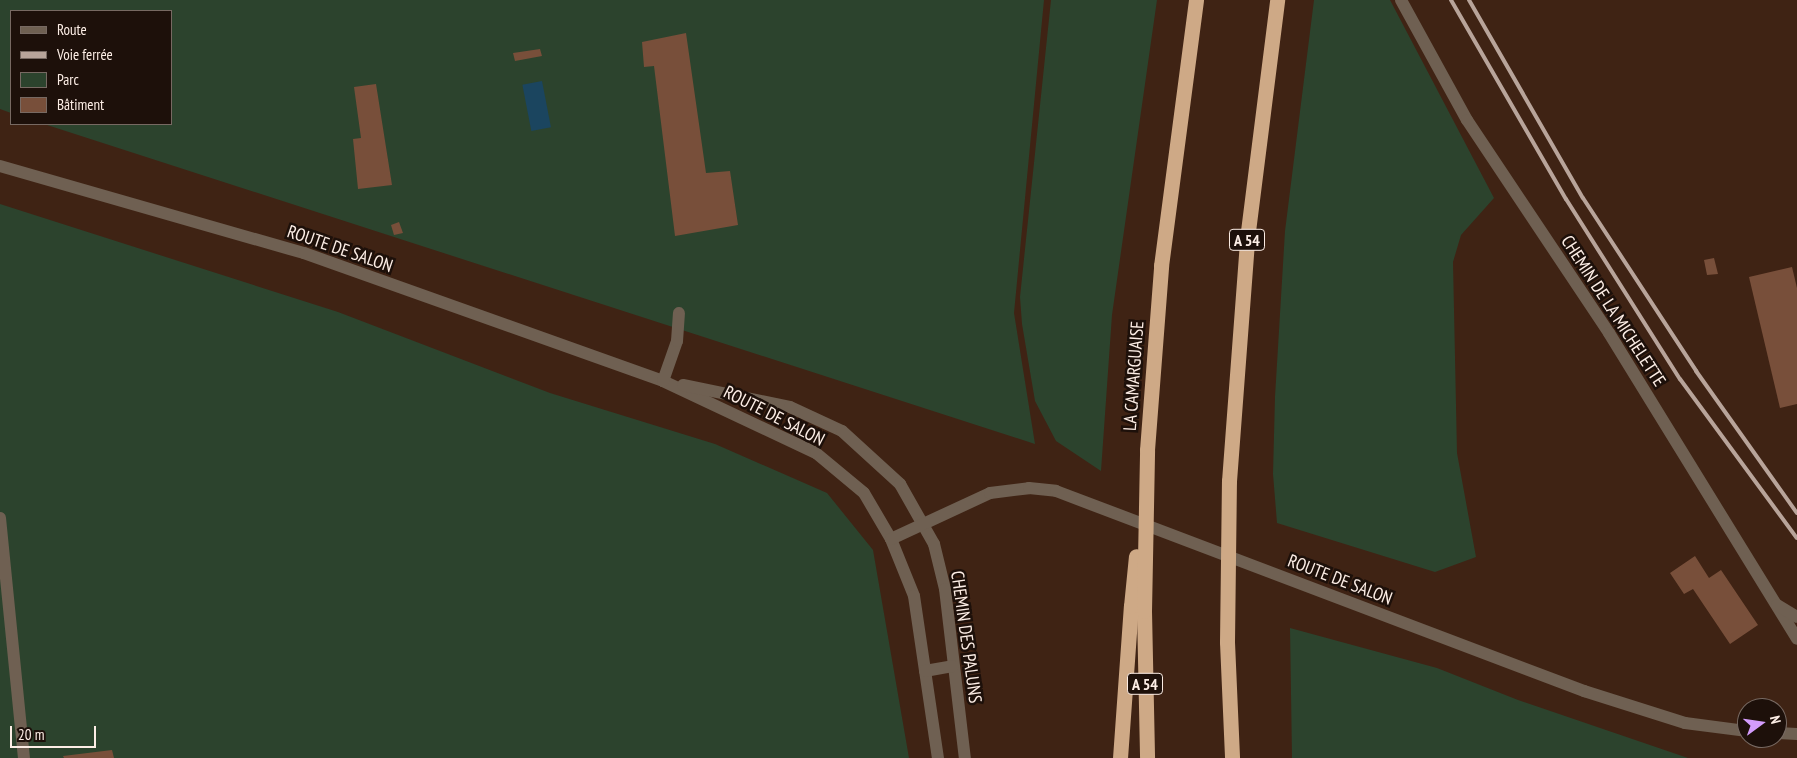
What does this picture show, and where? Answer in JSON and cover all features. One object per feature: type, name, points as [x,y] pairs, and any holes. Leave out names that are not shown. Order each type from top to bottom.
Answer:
[{"type":"highway","name":"LA CAMARGUAISE","points":[[1147,758],[1138,608],[1147,450],[1161,266],[1196,0]]},
{"type":"highway","name":"A 54","points":[[1232,758],[1227,642],[1229,481],[1247,239],[1277,0]]},
{"type":"highway","points":[[1120,758],[1138,608]]},
{"type":"street","name":"CHEMIN DE LA MICHELETTE","points":[[1401,0],[1467,120],[1608,333],[1797,639]]},
{"type":"street","name":"ROUTE DE SALON","points":[[0,166],[304,254],[663,381],[816,453],[864,493],[891,539],[990,493],[1029,488],[1056,491],[1584,691],[1685,723],[1737,730]]},
{"type":"street","points":[[663,381],[677,342],[679,313]]},
{"type":"street","name":"ROUTE DE SALON","points":[[663,381],[790,407],[842,431],[900,484],[923,524]]},
{"type":"street","points":[[0,518],[24,758]]},
{"type":"street","name":"CHEMIN DES PALUNS","points":[[923,524],[934,544],[945,589],[964,758]]},
{"type":"street","points":[[891,539],[914,596],[938,758]]},
{"type":"street","points":[[1773,602],[1797,617]]},
{"type":"street","points":[[925,671],[954,666]]},
{"type":"green space","points":[[0,0],[1044,0],[1014,313],[1035,444],[47,125],[172,125],[172,10],[10,10],[10,113],[0,109]]},
{"type":"green space","points":[[1051,0],[1157,0],[1112,315],[1101,471],[1056,441],[1035,401],[1022,324],[1020,297]]},
{"type":"green space","points":[[1314,0],[1390,0],[1494,198],[1461,235],[1453,262],[1457,453],[1476,557],[1435,572],[1277,523],[1273,474],[1275,397],[1285,231]]},
{"type":"green space","points":[[0,204],[338,312],[550,393],[715,444],[827,493],[873,550],[909,758],[0,758]]},
{"type":"green space","points":[[1290,628],[1437,668],[1518,700],[1688,758],[1292,758]]},
{"type":"water","points":[[542,81],[551,127],[531,131],[522,85]]},
{"type":"building","points":[[686,33],[706,173],[730,171],[738,225],[675,236],[654,66],[644,67],[642,42]]},
{"type":"building","points":[[540,49],[542,56],[515,61],[513,53]]},
{"type":"building","points":[[376,84],[392,185],[358,189],[353,139],[361,138],[354,87]]},
{"type":"building","points":[[399,222],[403,233],[394,235],[391,225]]},
{"type":"building","points":[[1714,258],[1718,274],[1707,275],[1704,260]]},
{"type":"building","points":[[1792,267],[1797,288],[1797,404],[1780,408],[1749,277]]},
{"type":"building","points":[[1695,556],[1709,578],[1721,570],[1758,625],[1730,644],[1693,589],[1684,594],[1670,573]]},
{"type":"building","points":[[112,750],[114,758],[64,758],[63,756]]},
{"type":"railway","points":[[1451,0],[1566,199],[1680,379],[1797,538]]},
{"type":"railway","points":[[1469,0],[1583,198],[1696,371],[1797,513]]}]
